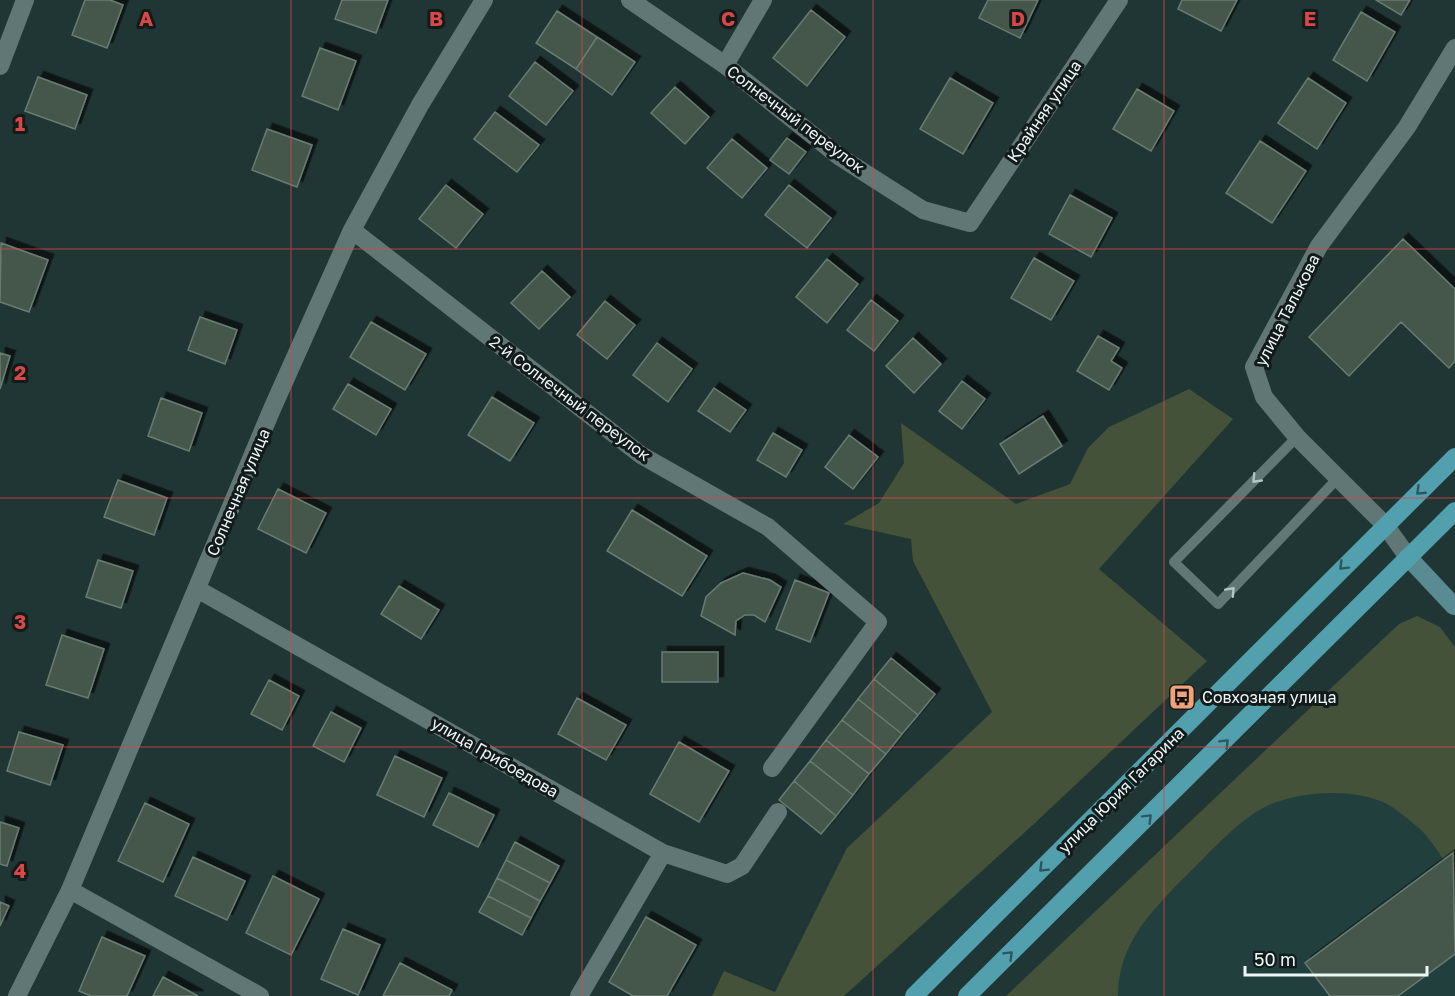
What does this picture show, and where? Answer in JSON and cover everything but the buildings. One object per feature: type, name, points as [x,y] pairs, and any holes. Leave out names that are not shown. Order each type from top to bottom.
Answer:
[{"type":"main road","name":"улица Юрия Гагарина","points":[[914,996],[1455,457]]},
{"type":"main road","points":[[967,996],[1233,735],[1455,511]]},
{"type":"street","points":[[0,66],[25,0]]},
{"type":"street","name":"Солнечная улица","points":[[17,996],[70,890],[273,409],[352,230],[420,105],[484,0]]},
{"type":"street","name":"Солнечный переулок","points":[[630,0],[725,65],[840,157],[923,210],[970,223]]},
{"type":"street","points":[[725,65],[763,0]]},
{"type":"street","name":"Крайняя улица","points":[[970,223],[1119,0]]},
{"type":"street","name":"улица Талькова","points":[[1408,557],[1385,525],[1297,437],[1264,397],[1254,367],[1319,246],[1407,127],[1455,48]]},
{"type":"street","name":"2-й Солнечный переулок","points":[[352,230],[641,455],[768,527],[878,622],[772,768]]},
{"type":"street","points":[[1408,557],[1455,606]]},
{"type":"street","name":"улица Грибоедова","points":[[197,589],[663,853],[727,874],[742,866],[778,812]]},
{"type":"street","points":[[579,996],[663,853]]},
{"type":"street","points":[[70,890],[260,996]]},
{"type":"lane","points":[[1297,437],[1174,562],[1218,604],[1338,478]]},
{"type":"shaded area","points":[[1189,389],[1233,419],[1099,569],[1207,661],[1036,822],[844,996],[712,996],[724,971],[775,992],[847,848],[992,712],[913,561],[911,539],[843,524],[879,503],[904,463],[901,423],[1016,504],[1070,484],[1088,448],[1109,427]]},
{"type":"shaded area","points":[[1417,616],[1440,627],[1455,647],[1455,877],[1425,834],[1388,804],[1370,798],[1340,793],[1294,797],[1267,806],[1246,819],[1162,900],[1131,943],[1124,960],[1118,996],[1006,996],[1399,624]]},
{"type":"shaded area","points":[[1414,649],[1455,705],[1455,996],[1066,996]]},
{"type":"place","name":"Совхозная улица","points":[[1182,697]]}]
